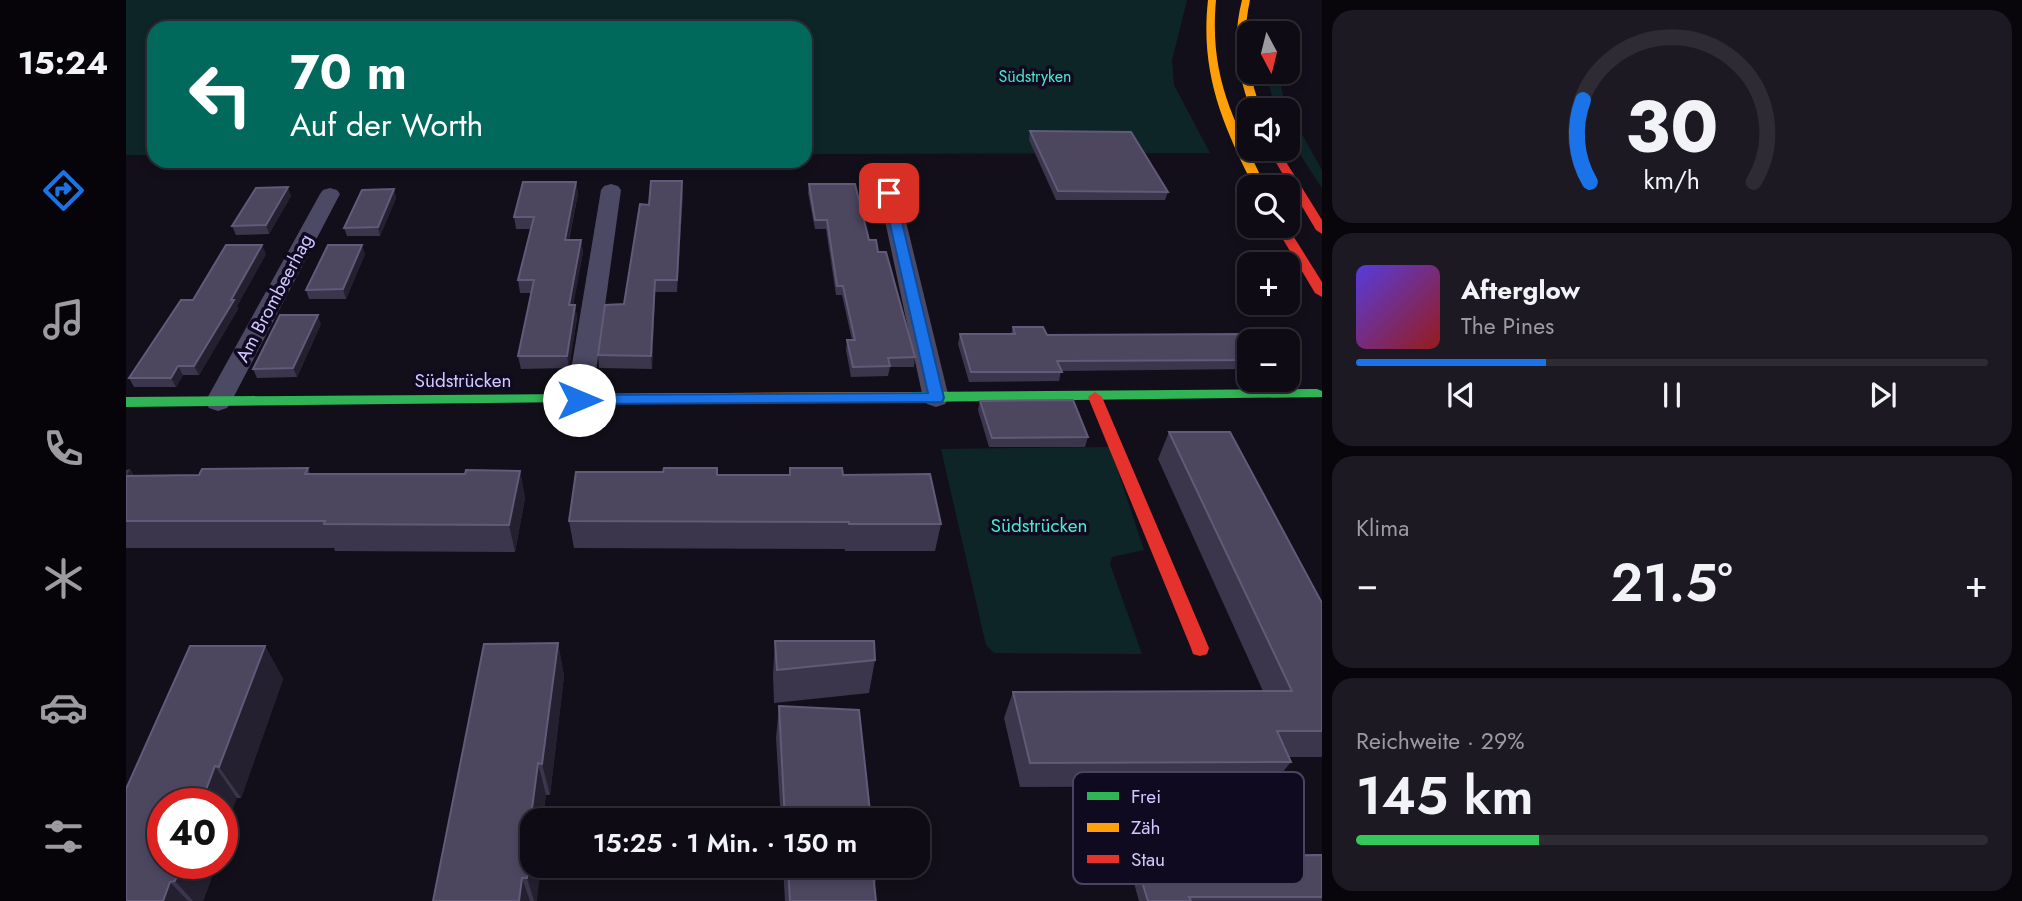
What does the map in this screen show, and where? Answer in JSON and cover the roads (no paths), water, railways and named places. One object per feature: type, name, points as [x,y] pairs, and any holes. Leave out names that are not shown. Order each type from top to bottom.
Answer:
[{"type":"street","points":[[1212,0],[1208,15],[1208,49],[1215,87],[1242,155],[1253,175]]},
{"type":"street","points":[[1246,0],[1237,34],[1238,52],[1251,98]]},
{"type":"street","points":[[1280,161],[1322,230]]},
{"type":"street","points":[[579,400],[611,190]]},
{"type":"street","points":[[889,193],[936,398]]},
{"type":"street","name":"Am Brombeerhag","points":[[218,402],[330,194]]},
{"type":"street","points":[[1289,238],[1322,293]]},
{"type":"street","name":"Südstrücken","points":[[126,402],[1317,394]]},
{"type":"street","points":[[1095,397],[1200,648]]},
{"type":"park label","name":"Südstryken","points":[[1035,76]]}]
